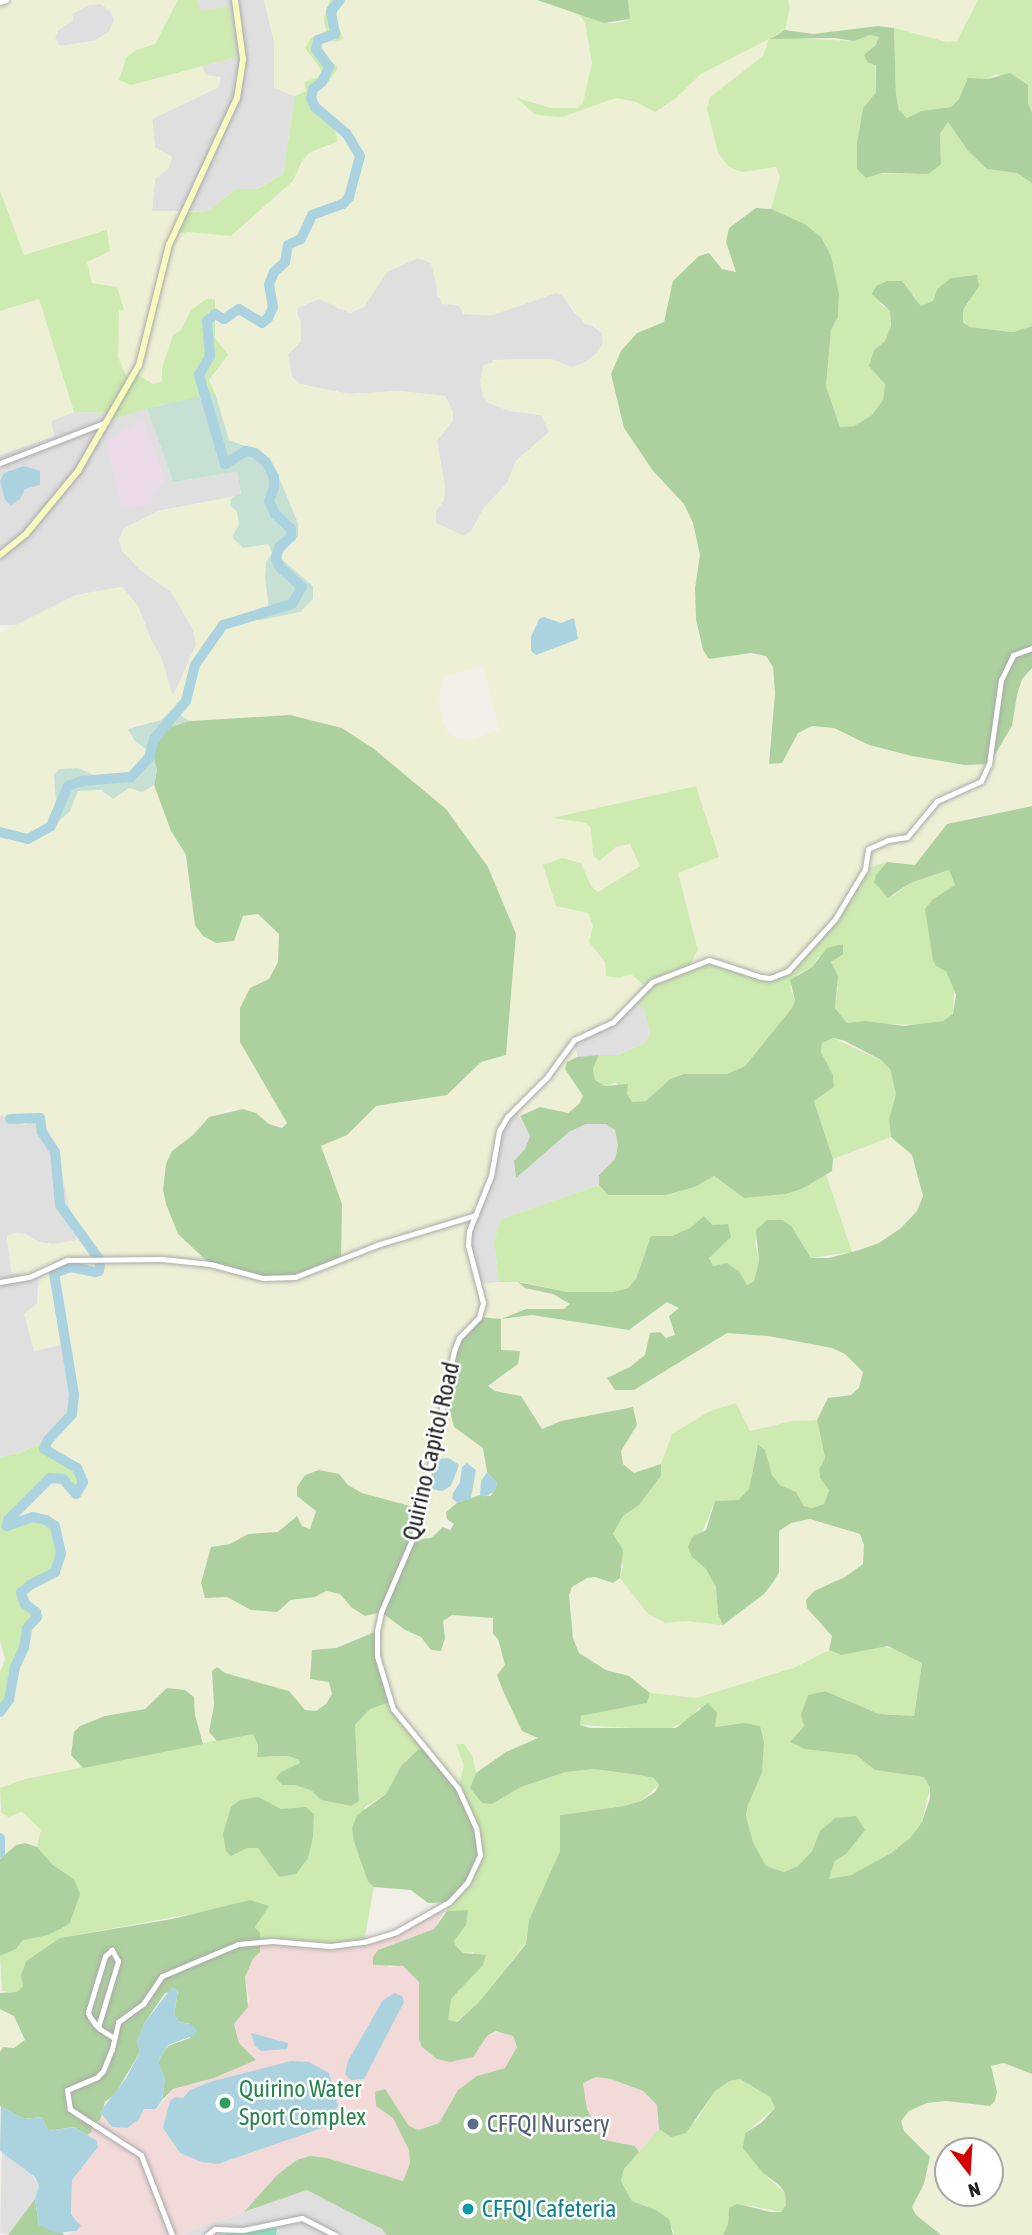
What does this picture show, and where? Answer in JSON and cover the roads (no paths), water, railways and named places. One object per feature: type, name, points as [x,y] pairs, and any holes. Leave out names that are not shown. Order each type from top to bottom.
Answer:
[{"type":"main road","points":[[0,555],[26,534],[78,471],[139,365],[169,245],[237,97],[243,59],[235,0]]},
{"type":"street","points":[[0,2],[6,0]]},
{"type":"street","points":[[0,463],[106,422]]},
{"type":"street","name":"Quirino Capitol Road","points":[[172,2235],[141,2155],[70,2109],[67,2090],[97,2077],[108,2061],[118,2022],[143,2004],[162,1976],[238,1944],[257,1941],[330,1946],[386,1936],[449,1902],[474,1871],[480,1855],[477,1828],[458,1788],[393,1709],[377,1656],[377,1631],[381,1612],[417,1528],[454,1351],[459,1338],[479,1317],[483,1303],[468,1245],[475,1215],[491,1175],[499,1131],[507,1116],[547,1077],[575,1040],[613,1022],[652,982],[709,960],[770,978],[788,971],[835,919],[865,869],[868,849],[888,840],[907,837],[937,801],[981,782],[989,764],[1001,680],[1013,655],[1032,648]]},
{"type":"street","points":[[0,1282],[29,1277],[66,1260],[162,1259],[210,1264],[263,1278],[295,1277],[377,1245],[475,1215]]},
{"type":"street","points":[[99,2027],[117,1971],[118,1956],[112,1950],[105,1956],[88,2006],[90,2017],[99,2027],[114,2038]]},
{"type":"street","points":[[208,2235],[215,2229],[243,2230],[302,2218],[336,2235]]},
{"type":"water","points":[[24,466],[40,471],[40,485],[25,489],[20,499],[11,505],[5,500],[0,481],[4,473]]},
{"type":"water","points":[[544,617],[561,623],[574,618],[578,639],[536,655],[531,651],[531,637],[539,619]]},
{"type":"water","points":[[449,1458],[459,1465],[451,1486],[442,1491],[431,1489],[437,1459]]},
{"type":"water","points":[[467,1463],[476,1470],[471,1498],[457,1503],[452,1498],[453,1493],[460,1482],[462,1467]]},
{"type":"water","points":[[487,1472],[497,1483],[495,1491],[484,1497],[480,1495],[481,1481]]},
{"type":"water","points":[[172,1987],[178,1990],[174,2015],[180,2022],[190,2024],[197,2030],[195,2035],[168,2045],[162,2054],[158,2063],[165,2079],[162,2100],[156,2109],[144,2109],[139,2119],[127,2128],[112,2127],[100,2112],[126,2078],[140,2052],[137,2042],[144,2024]]},
{"type":"water","points":[[395,1993],[402,1996],[404,2002],[364,2079],[351,2080],[345,2074],[348,2061],[383,2000]]},
{"type":"water","points":[[251,2033],[288,2043],[287,2049],[261,2051],[255,2046]]},
{"type":"water","points":[[291,2061],[309,2062],[329,2073],[338,2106],[325,2127],[218,2164],[202,2162],[180,2153],[163,2128],[170,2101],[175,2097],[183,2098],[190,2090],[210,2082]]},
{"type":"water","points":[[1,2106],[24,2119],[42,2117],[48,2131],[74,2127],[97,2141],[98,2147],[72,2180],[71,2214],[81,2226],[76,2231],[56,2233],[39,2225],[35,2199],[39,2186],[35,2177],[0,2151]]},
{"type":"waterway","points":[[0,832],[28,839],[51,826],[68,786],[82,781],[131,777],[149,758],[154,739],[186,701],[195,665],[223,625],[292,604],[302,587],[280,567],[276,559],[279,547],[291,537],[291,529],[275,514],[269,501],[274,477],[266,462],[255,453],[246,451],[225,464],[199,375],[210,356],[207,321],[215,314],[224,319],[239,309],[262,323],[268,318],[273,307],[269,284],[274,272],[285,262],[288,245],[301,239],[312,215],[343,204],[349,197],[360,156],[347,134],[315,107],[311,98],[313,89],[322,82],[329,67],[316,49],[318,40],[335,34],[331,11],[340,0]]},
{"type":"waterway","points":[[10,1119],[40,1118],[42,1132],[55,1152],[60,1205],[99,1259]]},
{"type":"waterway","points":[[0,1712],[9,1700],[15,1667],[24,1648],[27,1628],[37,1617],[36,1612],[25,1604],[21,1593],[55,1572],[61,1553],[55,1526],[46,1520],[33,1517],[7,1526],[8,1520],[50,1478],[63,1479],[76,1494],[83,1482],[77,1468],[44,1449],[48,1440],[72,1414],[74,1394],[54,1273],[71,1267],[95,1272],[99,1271],[100,1265]]},
{"type":"waterway","points":[[0,1838],[0,1853]]},
{"type":"place","name":"Quirino Water Sport Complex","points":[[225,2103]]},
{"type":"place","name":"CFFQI Nursery","points":[[473,2124]]},
{"type":"place","name":"CFFQI Cafeteria","points":[[468,2209]]}]
